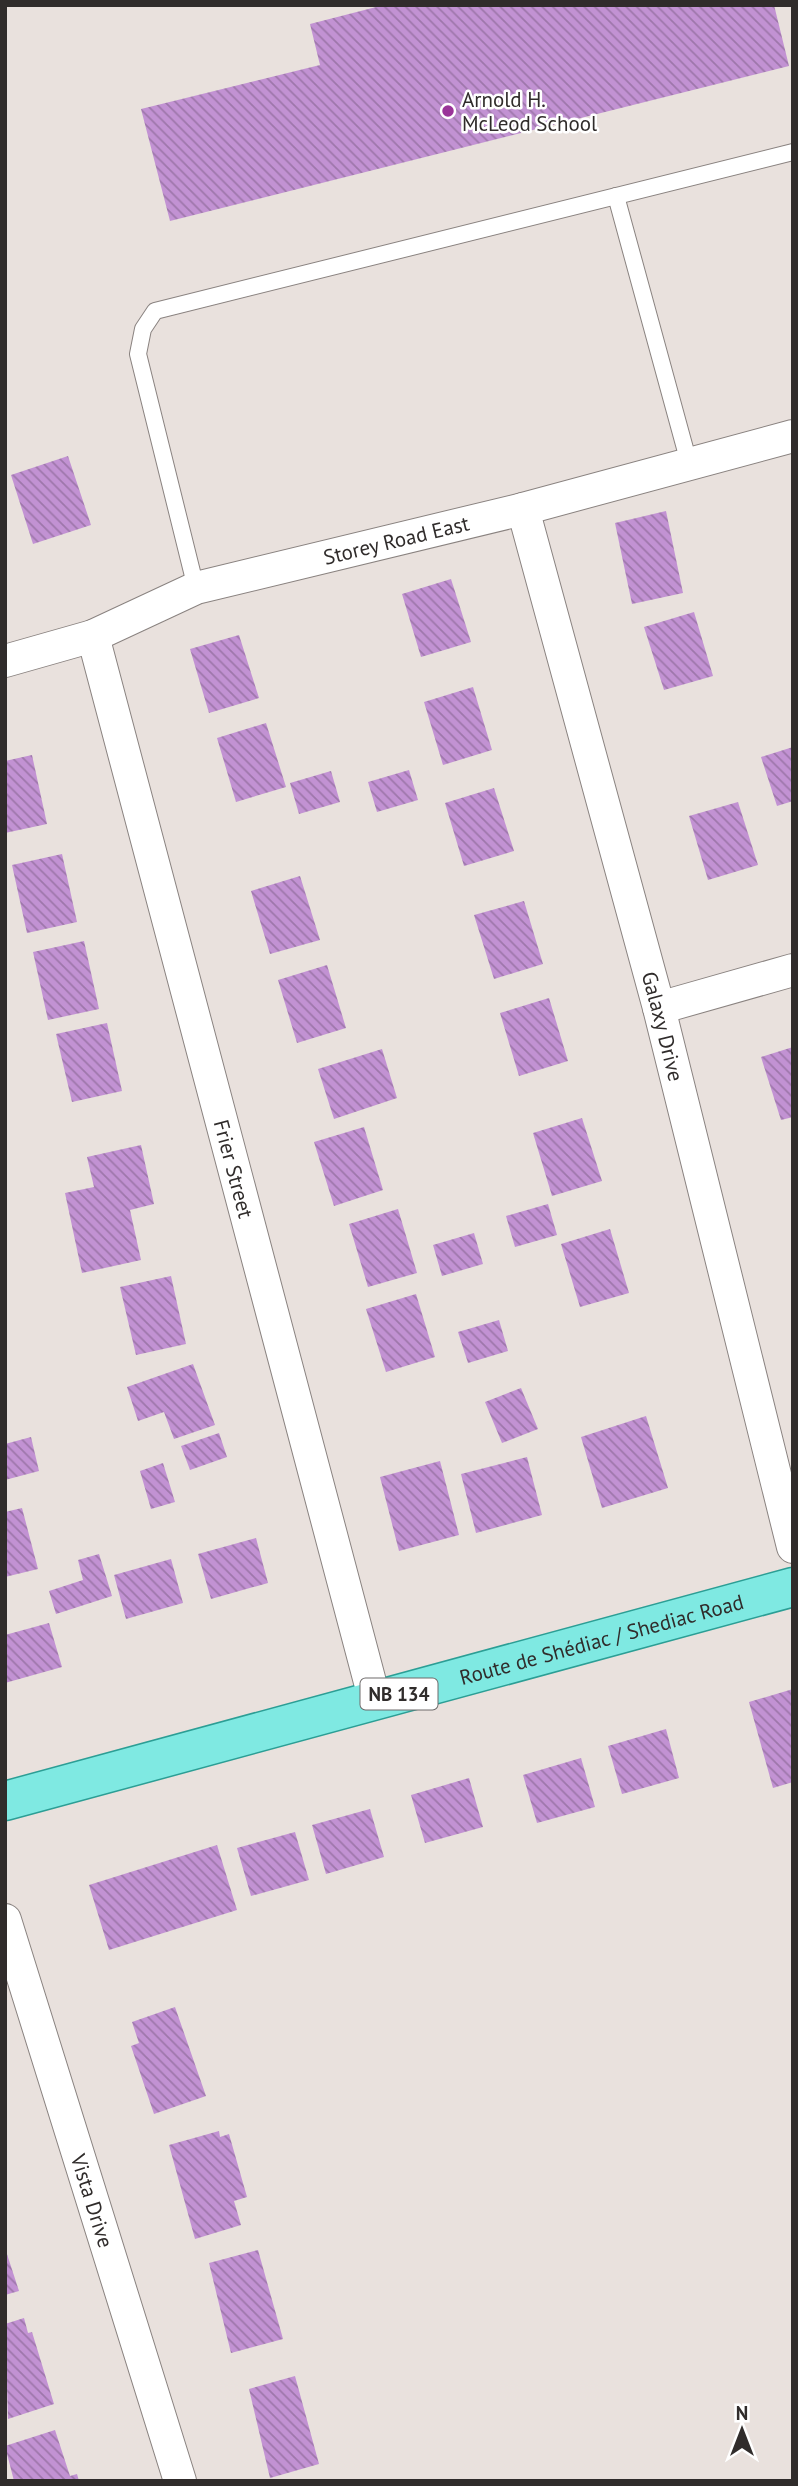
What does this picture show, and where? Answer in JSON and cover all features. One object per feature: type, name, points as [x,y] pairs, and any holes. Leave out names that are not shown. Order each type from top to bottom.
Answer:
[{"type":"main road","name":"Route de Shédiac / Shediac Road","points":[[5,1801],[793,1587]]},
{"type":"street","name":"Storey Road East","points":[[5,661],[93,636],[196,589],[523,509],[793,436]]},
{"type":"street","name":"Galaxy Drive","points":[[523,509],[659,1008],[793,1547]]},
{"type":"street","name":"Frier Street","points":[[93,636],[375,1701]]},
{"type":"street","points":[[659,1008],[793,970]]},
{"type":"street","name":"Vista Drive","points":[[5,1920],[180,2481]]},
{"type":"lane","points":[[196,589],[138,355],[143,329],[155,311],[793,152]]},
{"type":"lane","points":[[616,196],[689,463]]},
{"type":"building","points":[[384,5],[774,5],[789,66],[170,221],[141,109],[320,65],[310,24]]},
{"type":"building","points":[[68,456],[91,525],[33,544],[11,475]]},
{"type":"building","points":[[666,511],[683,593],[632,604],[615,523]]},
{"type":"building","points":[[451,579],[471,642],[421,657],[402,594]]},
{"type":"building","points":[[694,612],[713,676],[664,690],[644,627]]},
{"type":"building","points":[[239,635],[259,698],[209,713],[190,649]]},
{"type":"building","points":[[473,687],[492,750],[443,765],[424,702]]},
{"type":"building","points":[[266,723],[286,787],[236,802],[217,738]]},
{"type":"building","points":[[793,747],[793,801],[777,806],[761,757]]},
{"type":"building","points":[[32,755],[47,824],[5,833],[5,761]]},
{"type":"building","points":[[409,770],[418,800],[377,812],[368,782]]},
{"type":"building","points":[[331,771],[340,802],[299,814],[290,783]]},
{"type":"building","points":[[494,788],[514,851],[464,866],[445,803]]},
{"type":"building","points":[[738,802],[758,865],[708,880],[689,816]]},
{"type":"building","points":[[62,854],[77,922],[27,933],[12,865]]},
{"type":"building","points":[[300,876],[320,940],[270,954],[251,891]]},
{"type":"building","points":[[524,901],[543,964],[494,979],[474,915]]},
{"type":"building","points":[[84,941],[99,1009],[48,1020],[33,952]]},
{"type":"building","points":[[327,965],[346,1028],[297,1043],[278,980]]},
{"type":"building","points":[[549,998],[568,1061],[519,1076],[500,1013]]},
{"type":"building","points":[[107,1023],[122,1091],[72,1102],[56,1034]]},
{"type":"building","points":[[793,1047],[793,1117],[781,1120],[761,1057]]},
{"type":"building","points":[[382,1049],[397,1098],[334,1119],[318,1069]]},
{"type":"building","points":[[582,1118],[602,1181],[552,1196],[533,1133]]},
{"type":"building","points":[[364,1127],[383,1190],[334,1206],[314,1142]]},
{"type":"building","points":[[141,1145],[154,1204],[130,1210],[141,1260],[82,1273],[65,1193],[94,1187],[87,1157]]},
{"type":"building","points":[[548,1204],[557,1235],[515,1247],[506,1216]]},
{"type":"building","points":[[398,1209],[417,1273],[368,1287],[349,1224]]},
{"type":"building","points":[[610,1229],[629,1293],[580,1307],[561,1244]]},
{"type":"building","points":[[474,1233],[483,1264],[442,1276],[433,1245]]},
{"type":"building","points":[[171,1276],[186,1344],[136,1355],[120,1287]]},
{"type":"building","points":[[416,1294],[435,1357],[386,1372],[366,1309]]},
{"type":"building","points":[[499,1320],[508,1351],[468,1363],[458,1332]]},
{"type":"building","points":[[193,1364],[215,1425],[174,1439],[164,1412],[138,1421],[127,1387]]},
{"type":"building","points":[[521,1388],[538,1429],[502,1443],[485,1402]]},
{"type":"building","points":[[646,1416],[668,1488],[602,1508],[581,1437]]},
{"type":"building","points":[[219,1433],[227,1457],[190,1470],[181,1446]]},
{"type":"building","points":[[31,1437],[39,1471],[5,1480],[5,1444]]},
{"type":"building","points":[[527,1457],[542,1515],[476,1533],[461,1474]]},
{"type":"building","points":[[440,1461],[459,1535],[399,1551],[380,1477]]},
{"type":"building","points":[[163,1463],[175,1502],[151,1509],[140,1471]]},
{"type":"building","points":[[22,1508],[38,1569],[5,1577],[5,1512]]},
{"type":"building","points":[[256,1538],[268,1583],[211,1599],[198,1554]]},
{"type":"building","points":[[99,1554],[112,1596],[56,1614],[49,1591],[83,1580],[78,1560]]},
{"type":"building","points":[[171,1559],[183,1603],[126,1619],[114,1575]]},
{"type":"building","points":[[49,1623],[62,1667],[5,1683],[5,1635]]},
{"type":"building","points":[[793,1689],[793,1782],[773,1788],[749,1702]]},
{"type":"building","points":[[666,1729],[679,1778],[622,1794],[608,1746]]},
{"type":"building","points":[[581,1758],[595,1807],[537,1823],[523,1775]]},
{"type":"building","points":[[469,1778],[483,1827],[425,1843],[411,1795]]},
{"type":"building","points":[[370,1809],[384,1857],[326,1874],[312,1825]]},
{"type":"building","points":[[295,1832],[309,1880],[251,1896],[237,1848]]},
{"type":"building","points":[[217,1845],[237,1910],[109,1950],[89,1885]]},
{"type":"building","points":[[175,2007],[206,2096],[154,2114],[131,2046],[139,2043],[132,2022]]},
{"type":"building","points":[[219,2131],[220,2137],[229,2134],[247,2197],[234,2201],[241,2225],[195,2239],[169,2145]]},
{"type":"building","points":[[5,2248],[19,2291],[5,2295]]},
{"type":"building","points":[[258,2250],[283,2339],[231,2353],[209,2263]]},
{"type":"building","points":[[24,2318],[28,2333],[32,2332],[54,2404],[8,2419],[5,2324]]},
{"type":"building","points":[[295,2376],[319,2464],[270,2478],[249,2389]]},
{"type":"building","points":[[55,2430],[70,2476],[77,2474],[79,2481],[14,2481],[5,2446]]},
{"type":"place","name":"Arnold H. McLeod School","points":[[448,111]]}]
